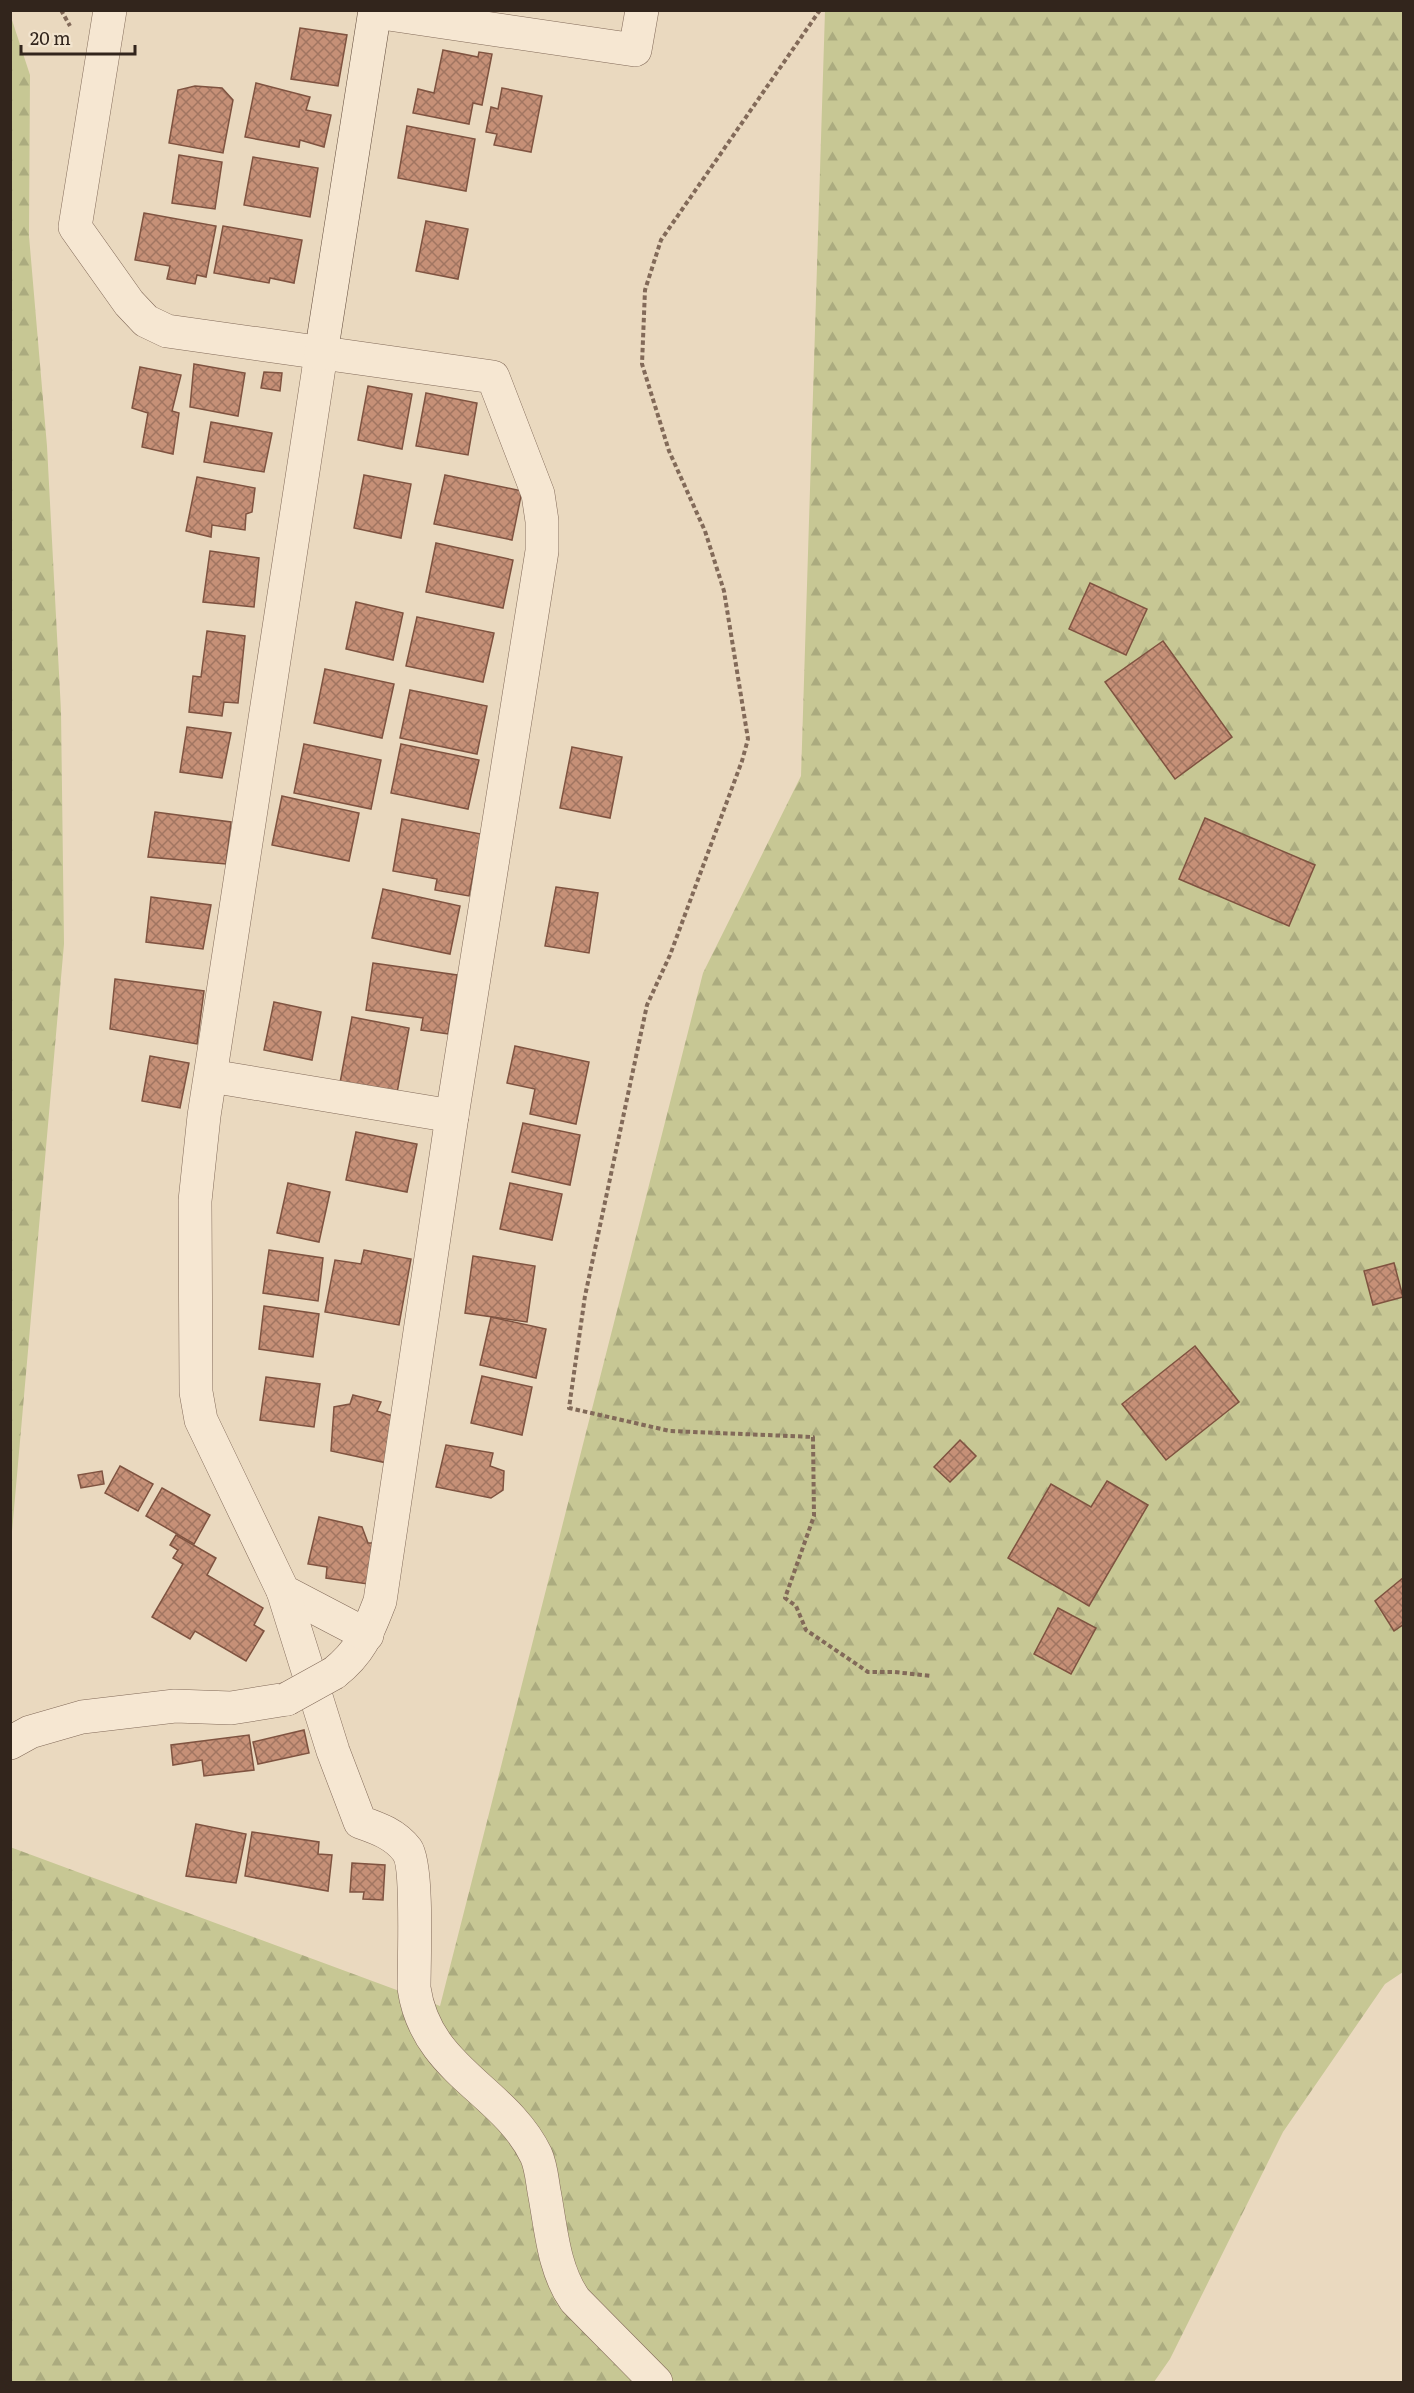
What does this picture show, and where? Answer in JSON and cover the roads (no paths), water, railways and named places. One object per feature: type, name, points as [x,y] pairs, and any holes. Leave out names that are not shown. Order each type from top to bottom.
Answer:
[{"type":"street","points":[[10,1743],[30,1732],[82,1717],[175,1706],[231,1708],[287,1699],[334,1673],[357,1653],[367,1635],[380,1601],[452,1116],[542,551],[542,521],[538,494],[493,377],[167,331],[147,321],[129,303],[75,227],[110,10]]},
{"type":"street","points":[[642,10],[635,50],[375,11],[204,1116],[195,1201],[196,1392],[201,1420],[283,1591],[333,1751],[360,1822],[381,1829],[408,1851],[412,1871],[414,1988],[417,2007],[426,2028],[439,2050],[515,2125],[536,2156],[559,2270],[565,2286],[575,2300],[656,2382]]},
{"type":"street","points":[[211,1076],[452,1116]]},
{"type":"street","points":[[283,1591],[367,1635]]}]
